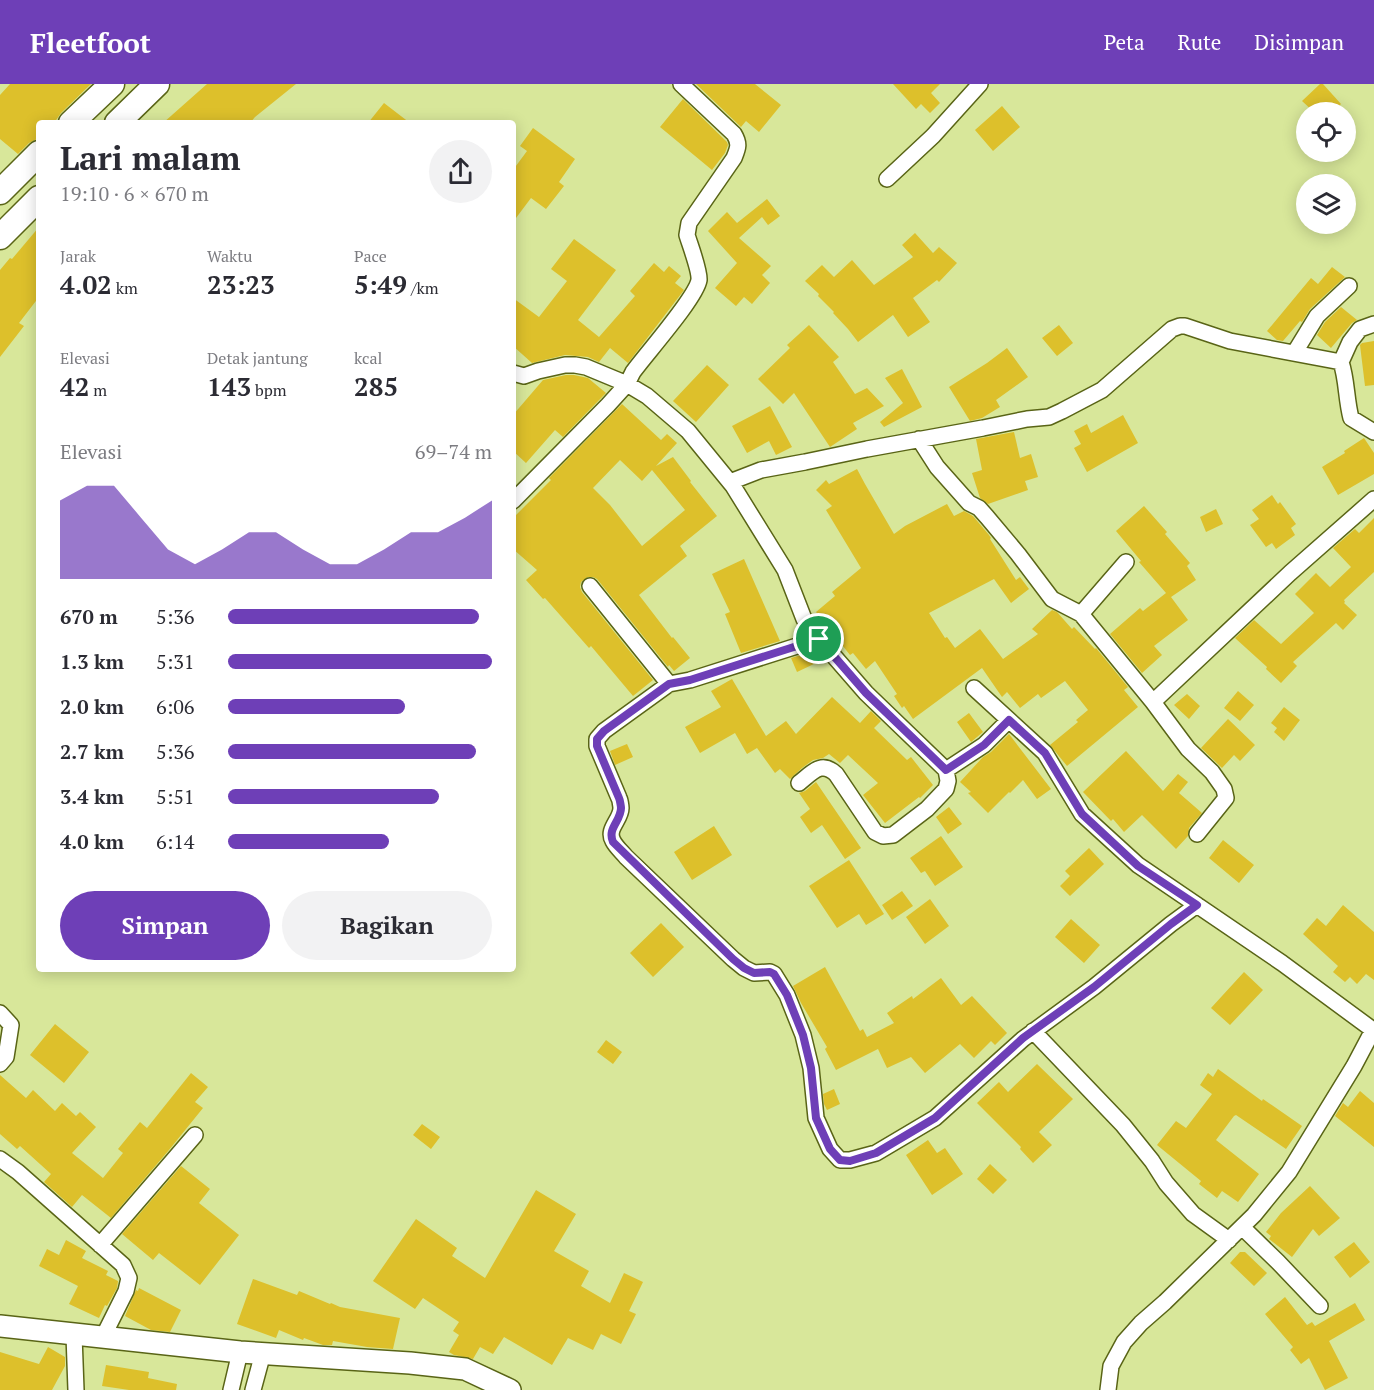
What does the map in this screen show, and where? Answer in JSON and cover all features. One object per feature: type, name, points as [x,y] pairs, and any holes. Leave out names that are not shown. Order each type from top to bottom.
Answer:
[{"type":"highway","points":[[73,120],[112,84]]},
{"type":"highway","points":[[120,120],[158,84]]},
{"type":"highway","points":[[0,192],[36,156]]},
{"type":"highway","points":[[0,237],[36,201]]},
{"type":"main road","points":[[0,1326],[240,1352],[465,1369],[510,1390]]},
{"type":"street","points":[[516,498],[627,384],[633,372],[690,299],[699,281],[687,229],[739,147],[734,134],[681,84]]},
{"type":"street","points":[[887,179],[933,136],[980,84]]},
{"type":"street","points":[[1294,352],[1317,316],[1349,286]]},
{"type":"street","points":[[1374,324],[1360,328],[1350,342],[1341,362],[1351,418],[1374,432]]},
{"type":"street","points":[[730,482],[761,470],[1027,419],[1049,417],[1102,390],[1172,329],[1180,326],[1230,340],[1341,362]]},
{"type":"street","points":[[516,374],[524,376],[565,365],[586,367],[627,384],[647,396],[688,431],[730,482],[784,570],[804,619],[866,693],[946,770],[948,781],[946,789],[927,809],[893,835],[883,836],[875,832],[830,768],[818,768],[800,783]]},
{"type":"street","points":[[919,439],[937,467],[969,503],[987,517],[1052,599],[1081,614],[1188,749],[1212,772],[1224,789],[1226,798],[1197,834]]},
{"type":"street","points":[[1153,702],[1290,573],[1374,500]]},
{"type":"street","points":[[1081,614],[1126,562]]},
{"type":"street","points":[[590,586],[669,684]]},
{"type":"street","points":[[819,639],[690,680],[669,684],[604,731],[597,739],[597,746],[621,807],[612,831],[613,842],[733,959],[754,973],[774,974],[787,995],[803,1035],[811,1068],[818,1126],[830,1149],[840,1160],[850,1161],[876,1153],[935,1118],[1023,1038],[1094,987],[1197,905]]},
{"type":"street","points":[[974,688],[1045,753],[1082,814],[1138,866],[1282,963],[1374,1030],[1288,1172],[1254,1215],[1124,1342],[1112,1366],[1108,1390]]},
{"type":"street","points":[[946,770],[984,745],[1009,720]]},
{"type":"street","points":[[0,1013],[11,1026],[6,1057],[0,1064]]},
{"type":"street","points":[[1034,1031],[1123,1125],[1152,1161],[1166,1183],[1193,1214],[1229,1240]]},
{"type":"street","points":[[100,1245],[195,1135]]},
{"type":"street","points":[[0,1159],[18,1172],[123,1265],[129,1278],[126,1291],[103,1337]]},
{"type":"street","points":[[1242,1227],[1320,1306]]},
{"type":"street","points":[[74,1335],[76,1390]]},
{"type":"street","points":[[231,1390],[240,1352]]},
{"type":"street","points":[[253,1390],[263,1353]]},
{"type":"building","points":[[10,84],[91,84],[56,120],[36,120],[36,140],[18,154],[0,139],[0,95]]},
{"type":"building","points":[[207,84],[296,84],[252,120],[166,120]]},
{"type":"building","points":[[696,84],[755,84],[781,105],[759,132],[746,121],[741,127]]},
{"type":"building","points":[[893,84],[940,84],[931,93],[940,103],[930,113],[921,104],[916,109]]},
{"type":"building","points":[[1320,84],[1323,84],[1339,102],[1303,102]]},
{"type":"building","points":[[683,99],[727,142],[725,153],[712,170],[660,127]]},
{"type":"building","points":[[384,103],[406,120],[370,120]]},
{"type":"building","points":[[1002,106],[1020,127],[993,151],[975,130]]},
{"type":"building","points":[[533,128],[575,159],[559,182],[564,186],[546,209],[531,198],[516,218],[516,166],[527,151],[520,146]]},
{"type":"building","points":[[767,199],[780,216],[768,225],[762,217],[739,238],[771,266],[762,275],[770,283],[752,304],[744,297],[736,306],[715,288],[737,263],[708,231],[727,212],[737,223]]},
{"type":"building","points":[[36,231],[36,301],[19,323],[24,326],[0,357],[0,270],[10,258],[12,259]]},
{"type":"building","points":[[915,233],[933,253],[939,247],[957,263],[939,282],[937,280],[913,298],[930,322],[908,337],[893,315],[858,342],[818,296],[819,294],[805,281],[822,265],[834,277],[852,260],[874,285],[913,257],[902,245]]},
{"type":"building","points":[[574,239],[616,270],[578,320],[599,337],[635,296],[630,291],[654,263],[664,272],[669,266],[681,276],[675,283],[684,290],[628,363],[610,348],[599,362],[588,357],[565,355],[532,363],[516,349],[516,300],[539,317],[567,281],[551,269]]},
{"type":"building","points":[[1332,267],[1345,277],[1310,309],[1302,322],[1300,321],[1283,341],[1277,340],[1267,331],[1311,278],[1318,284]]},
{"type":"building","points":[[1341,307],[1357,320],[1331,348],[1317,335],[1325,322]]},
{"type":"building","points":[[809,325],[839,357],[833,362],[855,394],[867,388],[884,406],[853,423],[857,429],[830,447],[794,393],[783,404],[758,379],[790,348],[787,345]]},
{"type":"building","points":[[1059,325],[1073,343],[1057,356],[1042,338]]},
{"type":"building","points":[[1374,341],[1374,385],[1365,386],[1360,345]]},
{"type":"building","points":[[1007,348],[1028,377],[996,400],[1000,407],[982,418],[970,421],[949,387]]},
{"type":"building","points":[[707,365],[729,385],[696,422],[673,401]]},
{"type":"building","points":[[902,369],[922,407],[884,427],[880,422],[903,403],[885,378]]},
{"type":"building","points":[[574,375],[588,378],[606,393],[563,437],[555,430],[526,463],[516,454],[516,412],[543,380]]},
{"type":"building","points":[[622,404],[661,440],[667,434],[677,443],[656,466],[673,457],[717,516],[680,546],[687,556],[639,595],[690,658],[674,671],[669,665],[668,667],[597,579],[588,577],[581,582],[582,592],[653,680],[633,696],[591,646],[589,648],[526,580],[537,570],[516,552],[516,515],[551,480],[549,478]],"holes":[[[620,460],[642,481],[652,470],[685,510],[642,546],[610,505],[593,488]]]},
{"type":"building","points":[[770,406],[792,447],[776,455],[769,441],[747,453],[732,426]]},
{"type":"building","points":[[1123,415],[1138,443],[1087,472],[1074,448],[1081,444],[1074,431],[1087,424],[1091,433]]},
{"type":"building","points":[[1014,432],[1020,458],[1031,454],[1038,477],[1025,481],[1028,490],[988,504],[980,498],[972,473],[982,470],[976,439]]},
{"type":"building","points":[[1364,438],[1374,453],[1374,474],[1338,495],[1322,467]]},
{"type":"building","points":[[857,469],[894,534],[947,504],[954,516],[964,511],[973,516],[989,535],[1016,580],[1020,577],[1029,589],[1011,603],[994,579],[929,613],[945,638],[947,637],[955,648],[980,629],[1003,659],[1038,634],[1032,629],[1052,610],[1096,648],[1128,687],[1124,690],[1138,707],[1067,766],[1050,745],[1078,722],[1076,720],[1088,710],[1065,681],[1041,698],[1038,694],[1020,708],[1007,692],[1002,697],[982,668],[913,719],[894,696],[897,694],[875,661],[866,669],[853,653],[850,655],[816,612],[835,596],[832,592],[861,568],[826,510],[832,506],[816,490],[826,480],[829,484]]},
{"type":"building","points":[[1272,495],[1296,524],[1291,528],[1295,535],[1276,549],[1272,543],[1266,547],[1250,525],[1259,519],[1252,510]]},
{"type":"building","points":[[1144,506],[1190,563],[1187,566],[1196,580],[1171,597],[1188,620],[1154,646],[1162,655],[1142,673],[1110,634],[1140,608],[1143,611],[1166,593],[1116,531]]},
{"type":"building","points":[[1216,509],[1223,524],[1206,532],[1200,517]]},
{"type":"building","points":[[1374,518],[1374,572],[1344,600],[1344,603],[1357,615],[1343,630],[1336,623],[1293,662],[1297,666],[1281,683],[1235,638],[1254,620],[1281,644],[1314,613],[1295,594],[1316,573],[1330,587],[1351,567],[1333,548],[1355,529],[1359,533]]},
{"type":"building","points":[[744,559],[780,641],[741,653],[725,614],[730,612],[712,574]]},
{"type":"building","points":[[811,652],[816,663],[797,672],[791,658]]},
{"type":"building","points":[[732,679],[766,736],[786,721],[796,734],[832,697],[860,723],[871,711],[881,721],[874,728],[907,760],[911,757],[933,785],[920,798],[885,823],[863,795],[878,783],[848,755],[840,763],[829,754],[813,760],[790,779],[780,769],[775,773],[757,748],[747,754],[735,733],[700,753],[685,727],[721,707],[711,691]]},
{"type":"building","points":[[1238,691],[1254,705],[1240,721],[1224,708]]},
{"type":"building","points":[[1187,694],[1200,706],[1189,719],[1174,705]]},
{"type":"building","points":[[1284,707],[1300,720],[1284,741],[1274,732],[1277,728],[1271,723]]},
{"type":"building","points":[[969,713],[983,732],[971,742],[957,722]]},
{"type":"building","points":[[1228,719],[1255,745],[1240,761],[1234,755],[1222,768],[1201,748]]},
{"type":"building","points":[[1009,734],[1051,789],[1037,799],[1023,780],[988,813],[960,782]]},
{"type":"building","points":[[627,744],[633,757],[615,765],[610,751]]},
{"type":"building","points":[[1126,751],[1163,791],[1178,774],[1188,782],[1179,793],[1202,813],[1189,828],[1188,836],[1176,849],[1142,815],[1124,832],[1083,792]]},
{"type":"building","points":[[816,782],[861,848],[845,859],[822,825],[811,833],[800,817],[810,809],[799,793]]},
{"type":"building","points":[[949,807],[962,824],[948,834],[936,817]]},
{"type":"building","points":[[714,826],[732,855],[692,880],[674,852]]},
{"type":"building","points":[[941,836],[963,867],[935,886],[925,871],[921,873],[910,858]]},
{"type":"building","points":[[1223,840],[1254,865],[1239,883],[1209,858]]},
{"type":"building","points":[[1089,848],[1104,864],[1070,896],[1060,886],[1070,876],[1065,871]]},
{"type":"building","points":[[849,860],[884,914],[866,925],[859,914],[837,928],[809,886]]},
{"type":"building","points":[[902,891],[913,906],[892,920],[882,905]]},
{"type":"building","points":[[930,899],[949,926],[925,944],[906,917]]},
{"type":"building","points":[[1343,905],[1374,932],[1374,980],[1366,974],[1357,984],[1350,977],[1345,982],[1333,972],[1338,966],[1303,934],[1317,918],[1326,926]]},
{"type":"building","points":[[1071,919],[1100,945],[1084,963],[1055,937]]},
{"type":"building","points":[[661,923],[684,947],[653,977],[630,953]]},
{"type":"building","points":[[825,967],[860,1031],[863,1029],[867,1037],[894,1023],[887,1013],[912,996],[913,999],[941,978],[961,1005],[972,996],[1007,1033],[995,1045],[991,1041],[974,1058],[960,1044],[925,1073],[911,1057],[887,1068],[878,1049],[836,1070],[825,1049],[827,1047],[793,986]]},
{"type":"building","points":[[1244,972],[1263,990],[1230,1025],[1211,1008]]},
{"type":"building","points":[[55,1024],[89,1052],[64,1083],[30,1055]]},
{"type":"building","points":[[606,1040],[622,1052],[613,1064],[597,1052]]},
{"type":"building","points":[[1037,1064],[1073,1099],[1039,1132],[1052,1145],[1033,1163],[1020,1149],[1021,1147],[977,1103],[999,1082],[1008,1092]]},
{"type":"building","points":[[1218,1069],[1302,1126],[1286,1149],[1236,1115],[1234,1116],[1216,1140],[1259,1174],[1238,1202],[1222,1191],[1217,1198],[1199,1184],[1201,1181],[1157,1145],[1176,1121],[1186,1128],[1212,1094],[1200,1085],[1208,1073],[1213,1077]]},
{"type":"building","points":[[191,1073],[208,1087],[195,1102],[203,1108],[111,1218],[82,1195],[72,1207],[44,1182],[51,1174],[20,1146],[17,1149],[0,1134],[0,1075],[26,1098],[33,1090],[55,1111],[62,1103],[76,1116],[80,1112],[96,1127],[72,1153],[103,1178],[123,1153],[118,1149],[140,1122],[147,1128]]},
{"type":"building","points":[[834,1089],[840,1104],[827,1110],[823,1094]]},
{"type":"building","points":[[1360,1091],[1374,1103],[1374,1147],[1335,1116],[1343,1103],[1348,1107]]},
{"type":"building","points":[[422,1124],[440,1137],[431,1149],[413,1135]]},
{"type":"building","points":[[928,1140],[937,1153],[945,1148],[963,1174],[932,1195],[906,1155]]},
{"type":"building","points":[[990,1164],[1007,1180],[993,1194],[977,1179]]},
{"type":"building","points":[[181,1166],[210,1189],[199,1203],[239,1235],[200,1285],[159,1253],[153,1260],[122,1234]]},
{"type":"building","points":[[1310,1186],[1340,1218],[1319,1236],[1313,1229],[1292,1257],[1269,1239],[1271,1236],[1266,1232],[1281,1213]]},
{"type":"building","points":[[536,1190],[576,1214],[554,1251],[589,1271],[581,1286],[610,1303],[624,1273],[643,1282],[629,1311],[636,1314],[621,1344],[601,1334],[593,1350],[568,1338],[552,1365],[504,1337],[493,1354],[480,1347],[473,1359],[454,1355],[449,1352],[459,1335],[453,1331],[459,1322],[423,1298],[415,1309],[373,1281],[416,1219],[457,1248],[452,1256],[485,1278]]},
{"type":"building","points":[[66,1240],[86,1251],[82,1258],[108,1271],[106,1275],[118,1281],[117,1288],[99,1318],[69,1304],[78,1286],[39,1266],[47,1249],[59,1255]]},
{"type":"building","points":[[1354,1242],[1370,1262],[1350,1278],[1334,1257]]},
{"type":"building","points":[[1240,1252],[1245,1252],[1267,1273],[1254,1286],[1230,1263]]},
{"type":"building","points":[[253,1279],[297,1295],[299,1291],[340,1307],[400,1318],[393,1349],[333,1341],[332,1345],[323,1345],[279,1330],[276,1338],[237,1324]]},
{"type":"building","points":[[139,1288],[181,1310],[170,1332],[151,1330],[125,1316]]},
{"type":"building","points":[[1285,1297],[1307,1325],[1312,1322],[1315,1326],[1355,1303],[1365,1320],[1329,1341],[1348,1378],[1325,1390],[1309,1358],[1301,1364],[1290,1350],[1293,1347],[1265,1314]]},
{"type":"building","points":[[48,1347],[65,1357],[65,1366],[52,1390],[0,1390],[0,1352],[39,1364]]},
{"type":"building","points":[[106,1365],[149,1372],[148,1378],[177,1384],[176,1390],[129,1390],[102,1386]]},
{"type":"route","points":[[819,639],[866,693],[946,770],[984,745],[1009,720],[1045,753],[1082,814],[1138,866],[1197,905],[1094,987],[1023,1038],[935,1118],[876,1153],[850,1161],[840,1160],[830,1149],[818,1126],[811,1068],[803,1035],[787,995],[777,978],[770,972],[754,973],[733,959],[613,842],[612,831],[621,807],[597,746],[597,739],[604,731],[669,684],[690,680],[819,639]]}]
